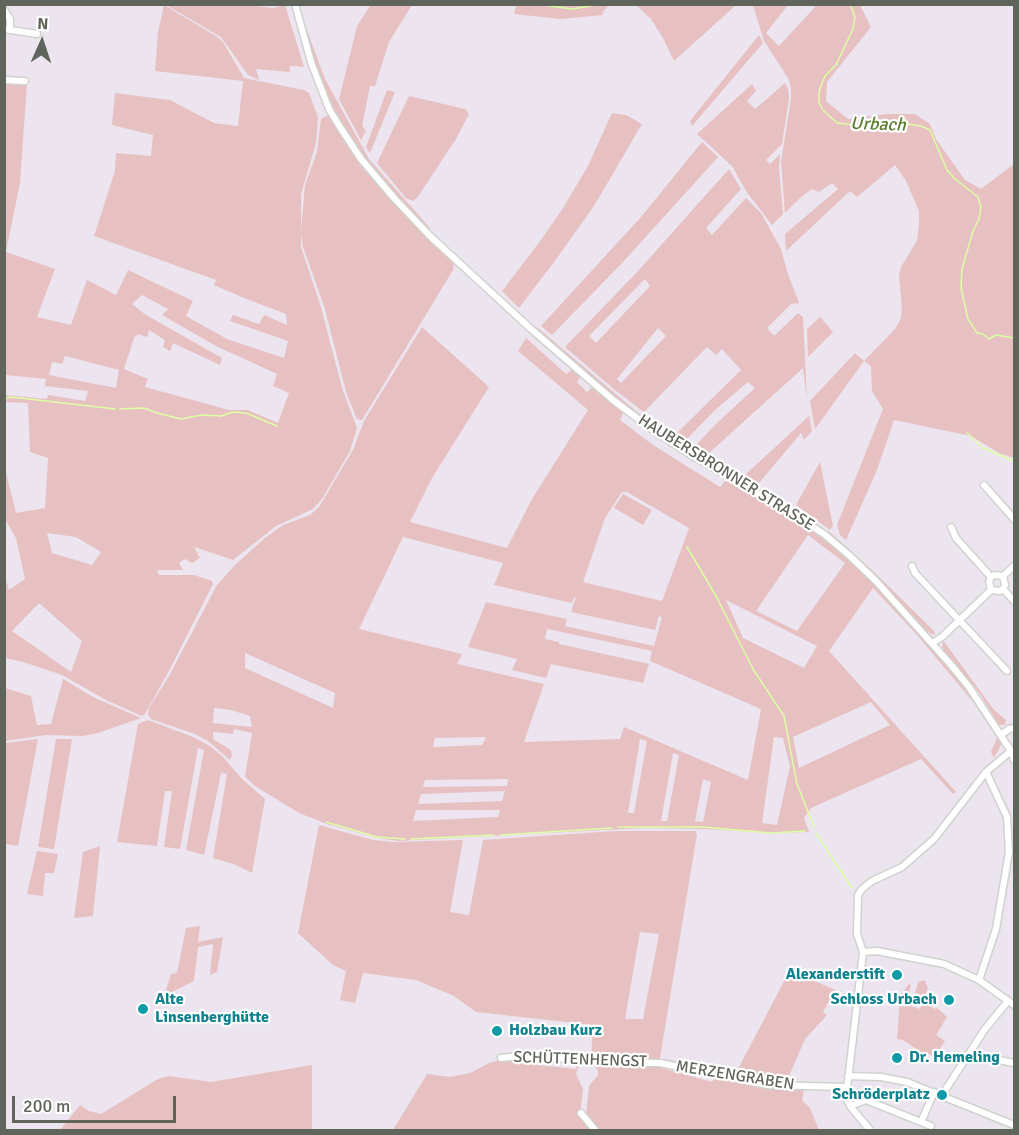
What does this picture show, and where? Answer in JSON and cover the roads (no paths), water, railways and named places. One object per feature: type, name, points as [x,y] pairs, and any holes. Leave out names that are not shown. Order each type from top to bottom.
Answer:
[{"type":"street","name":"HAUBERSBRONNER STRASSE","points":[[295,4],[311,63],[329,109],[361,159],[394,198],[458,263],[602,392],[657,433],[824,534],[876,581],[969,687],[1011,751],[1014,760]]},
{"type":"street","points":[[4,10],[10,19],[7,30],[37,34]]},
{"type":"street","points":[[4,80],[25,81]]},
{"type":"street","points":[[984,485],[1014,519]]},
{"type":"street","points":[[951,527],[956,538],[991,577]]},
{"type":"street","points":[[912,566],[915,573],[1007,671]]},
{"type":"street","points":[[1004,576],[1014,566]]},
{"type":"street","points":[[991,577],[1004,576]]},
{"type":"street","points":[[1003,589],[1004,576]]},
{"type":"street","points":[[991,577],[989,581],[991,590]]},
{"type":"street","points":[[991,590],[1003,589]]},
{"type":"street","points":[[1003,589],[1014,601]]},
{"type":"street","points":[[932,643],[991,590]]},
{"type":"street","points":[[1001,735],[1014,728]]},
{"type":"street","points":[[870,1131],[846,1098],[864,951],[857,934],[857,900],[862,889],[872,881],[902,867],[934,839],[986,772],[1011,751]]},
{"type":"street","points":[[979,980],[996,929],[1009,852],[1007,817],[986,772]]},
{"type":"street","points":[[864,951],[877,951],[944,964],[979,980],[1011,1003],[984,1029],[942,1095]]},
{"type":"street","points":[[968,1054],[1014,1063]]},
{"type":"street","name":"SCHÜTTENHENGST","points":[[501,1058],[529,1055],[594,1062],[660,1063]]},
{"type":"street","name":"MERZENGRABEN","points":[[660,1063],[768,1085],[846,1087]]},
{"type":"street","points":[[848,1076],[881,1077],[907,1083],[1014,1125]]},
{"type":"street","points":[[920,1121],[934,1092]]},
{"type":"street","points":[[850,1106],[866,1100],[931,1126]]},
{"type":"street","points":[[580,1113],[595,1131]]},
{"type":"waterway","points":[[536,4],[572,9],[603,4]]},
{"type":"waterway","name":"Urbach","points":[[850,4],[855,17],[853,29],[836,65],[825,76],[819,92],[819,103],[837,123],[907,124],[930,130],[947,170],[978,197],[981,207],[962,269],[961,288],[968,319],[977,333],[989,339],[996,335],[1014,338]]},
{"type":"waterway","points":[[4,399],[10,397],[115,409]]},
{"type":"waterway","points":[[120,409],[144,408],[181,419],[202,415],[221,416],[233,412],[246,413],[277,426]]},
{"type":"waterway","points":[[967,433],[983,448],[1014,461]]},
{"type":"waterway","points":[[687,547],[716,596],[753,669],[784,716],[797,784],[814,827]]},
{"type":"waterway","points":[[326,822],[377,837],[405,839]]},
{"type":"waterway","points":[[618,827],[702,827],[771,833],[805,831]]},
{"type":"waterway","points":[[500,835],[612,828]]},
{"type":"waterway","points":[[816,833],[852,888]]},
{"type":"waterway","points":[[411,839],[494,835]]},
{"type":"place","name":"Alexanderstift","points":[[897,975]]},
{"type":"place","name":"Schloss Urbach","points":[[949,1000]]},
{"type":"place","name":"Alte Linsenberghütte","points":[[143,1009]]},
{"type":"place","name":"Holzbau Kurz","points":[[497,1031]]},
{"type":"place","name":"Dr. Hemeling","points":[[897,1058]]},
{"type":"place","name":"Schröderplatz","points":[[942,1095]]}]
